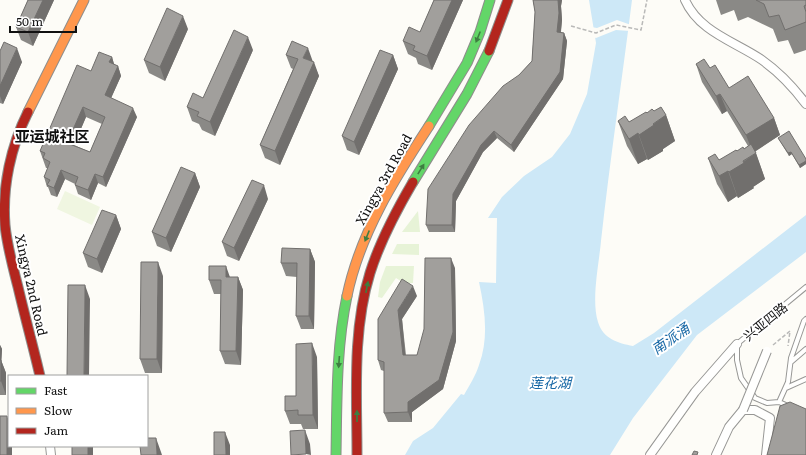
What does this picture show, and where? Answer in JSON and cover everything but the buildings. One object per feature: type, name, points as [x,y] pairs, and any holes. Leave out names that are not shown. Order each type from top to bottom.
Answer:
[{"type":"street","name":"Xingya 2nd Road","points":[[40,375],[8,247],[5,224],[7,180],[13,151],[24,123],[84,0]]},
{"type":"street","name":"Xingya 3rd Road","points":[[336,455],[342,324],[352,276],[372,223],[387,194],[418,141],[443,106],[468,61],[485,19],[490,0]]},
{"type":"street","name":"Xingya 3rd Road","points":[[357,455],[358,363],[362,311],[369,277],[384,235],[399,206],[467,94],[488,54],[508,0]]},
{"type":"street","points":[[685,0],[697,18],[709,28],[762,60],[780,74],[806,104]]},
{"type":"street","points":[[650,455],[695,392],[737,344]]},
{"type":"street","points":[[716,455],[729,427],[743,410],[767,351]]},
{"type":"street","points":[[743,410],[754,410],[770,418],[766,455]]},
{"type":"lane","name":"兴亚四路","points":[[793,408],[779,402],[767,403],[755,398],[741,378],[737,360],[737,344],[806,287]]},
{"type":"lane","points":[[779,402],[788,382],[791,360],[806,319]]},
{"type":"lane","points":[[791,360],[806,349]]},
{"type":"lane","points":[[786,388],[806,379]]},
{"type":"path","points":[[571,26],[596,33],[616,25],[641,30],[646,0]]},
{"type":"path","points":[[767,351],[790,332],[787,350],[791,360]]},
{"type":"green space","points":[[65,191],[100,207],[92,225],[57,209]]},
{"type":"green space","points":[[418,211],[420,232],[402,232]]},
{"type":"green space","points":[[397,244],[419,244],[419,255],[392,254]]},
{"type":"green space","points":[[386,266],[414,266],[413,283],[404,283],[396,278],[382,298],[378,297],[380,282]]},
{"type":"water","name":"莲花湖","points":[[589,0],[632,0],[608,180],[595,293],[596,313],[600,328],[603,332],[617,342],[633,346],[654,333],[806,215],[806,252],[697,335],[633,418],[610,455],[405,455],[413,441],[433,428],[461,394],[464,395],[478,369],[485,334],[483,303],[479,282],[496,283],[497,218],[488,218],[502,197],[524,176],[552,157],[570,134],[587,94],[596,43]]},
{"type":"pier","points":[[617,20],[631,25],[630,31],[616,30],[596,38],[593,37],[591,27],[597,28]]},
{"type":"traffic: fast","points":[[429,126],[467,63],[480,32],[490,0]]},
{"type":"traffic: fast","points":[[413,182],[467,94],[489,51]]},
{"type":"traffic: fast","points":[[336,455],[339,355],[343,316],[347,296]]},
{"type":"traffic: slow","points":[[28,112],[84,0]]},
{"type":"traffic: slow","points":[[347,296],[361,250],[380,207],[429,126]]},
{"type":"traffic: jam","points":[[489,51],[508,0]]},
{"type":"traffic: jam","points":[[28,112],[12,152],[6,181],[4,210],[10,256],[40,375]]},
{"type":"traffic: jam","points":[[357,455],[356,386],[358,340],[364,295],[374,261],[395,215],[413,182]]},
{"type":"district","name":"亚运城社区","points":[[52,135]]},
{"type":"water label","name":"南派涌","points":[[670,338]]}]
